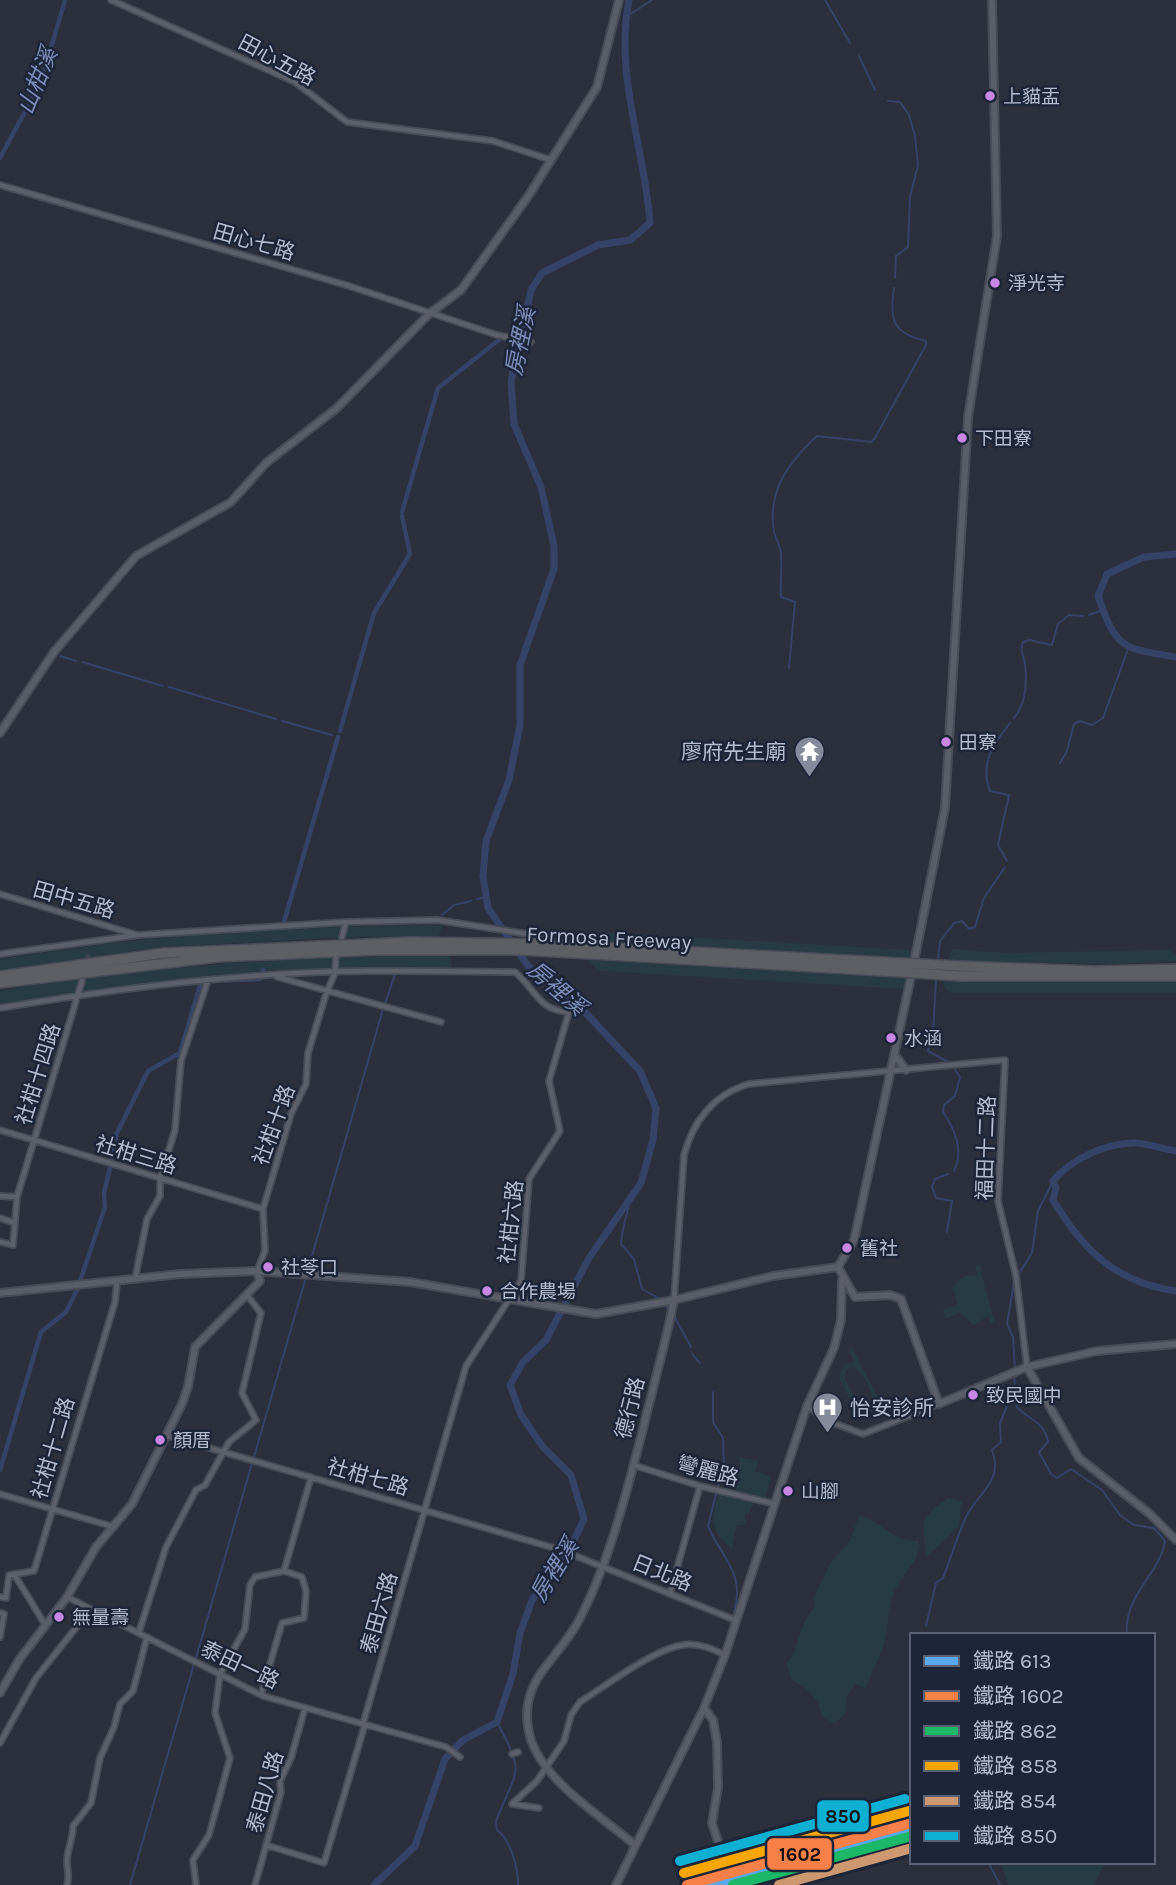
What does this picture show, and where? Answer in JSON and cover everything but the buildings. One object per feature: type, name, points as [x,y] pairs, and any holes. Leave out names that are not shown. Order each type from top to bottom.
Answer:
[{"type":"highway","name":"Formosa Freeway","points":[[0,975],[164,953],[378,942],[960,971],[1176,976]]},
{"type":"highway","name":"Formosa Freeway","points":[[0,983],[218,957],[451,946]]},
{"type":"highway","name":"Formosa Freeway","points":[[960,971],[1176,969]]},
{"type":"street","name":"田心五路","points":[[111,0],[295,82],[347,122],[493,141],[552,160]]},
{"type":"street","points":[[0,733],[54,652],[136,556],[230,502],[266,463],[337,408],[429,314],[461,290],[552,160],[597,87],[619,0]]},
{"type":"street","points":[[915,957],[945,808],[968,416],[997,236],[992,0]]},
{"type":"street","name":"田心七路","points":[[0,185],[368,292],[497,335],[530,342]]},
{"type":"street","name":"田中五路","points":[[0,894],[138,935]]},
{"type":"street","points":[[0,954],[138,935],[425,919],[541,936]]},
{"type":"street","points":[[342,937],[346,922]]},
{"type":"street","points":[[0,1008],[208,979],[335,973],[336,956]]},
{"type":"street","name":"社柑六路","points":[[335,973],[515,972],[547,1008],[556,1013],[569,1012],[549,1081],[560,1131],[529,1179],[521,1281],[466,1366],[425,1510]]},
{"type":"street","name":"社柑十路","points":[[257,1272],[265,1251],[263,1209],[291,1114],[306,1084],[308,1053],[327,990],[335,973]]},
{"type":"street","points":[[270,976],[441,1022]]},
{"type":"street","points":[[0,1293],[180,1273],[257,1272],[410,1282],[571,1312],[609,1312],[674,1300],[737,1283],[838,1267],[854,1241],[911,976]]},
{"type":"street","points":[[135,1279],[147,1219],[160,1196],[160,1179],[175,1130],[181,1060],[208,979]]},
{"type":"street","name":"社柑十四路","points":[[15,1223],[17,1197],[82,981]]},
{"type":"street","points":[[894,1054],[906,1070]]},
{"type":"street","name":"德行路","points":[[635,1845],[546,1768],[537,1755],[528,1722],[528,1707],[534,1680],[577,1624],[601,1566],[633,1465],[674,1300],[684,1155],[690,1132],[704,1112],[731,1091],[750,1084],[1005,1060]]},
{"type":"street","name":"福田十二路","points":[[1005,1060],[998,1201],[1017,1279],[1027,1367]]},
{"type":"street","name":"社柑三路","points":[[0,1130],[263,1209]]},
{"type":"street","points":[[0,1196],[17,1197]]},
{"type":"street","points":[[0,1218],[15,1223],[13,1245],[0,1242]]},
{"type":"street","points":[[838,1267],[855,1297],[890,1295],[901,1299],[939,1404]]},
{"type":"street","points":[[0,1693],[19,1660],[67,1597],[111,1526],[132,1504],[168,1436],[188,1387],[195,1347],[260,1281],[257,1272]]},
{"type":"street","points":[[615,1885],[704,1708],[724,1655],[807,1406],[821,1380],[840,1329],[842,1278]]},
{"type":"street","name":"社柑十二路","points":[[0,1597],[6,1598],[9,1575],[34,1571],[115,1302],[117,1282]]},
{"type":"street","points":[[139,1632],[166,1548],[196,1490],[205,1485],[229,1442],[256,1420],[242,1393],[261,1313],[247,1295]]},
{"type":"street","points":[[807,1406],[828,1421],[863,1434],[1027,1367],[1097,1350],[1176,1344]]},
{"type":"street","points":[[1027,1367],[1079,1458],[1150,1514],[1176,1540]]},
{"type":"street","name":"社柑七路","points":[[168,1436],[559,1549],[577,1557]]},
{"type":"street","name":"彎麗路","points":[[633,1465],[700,1486],[775,1504]]},
{"type":"street","points":[[284,1571],[311,1477]]},
{"type":"street","points":[[670,1593],[700,1486]]},
{"type":"street","points":[[1,1494],[111,1526]]},
{"type":"street","name":"泰田六路","points":[[266,1845],[324,1864],[425,1510]]},
{"type":"street","name":"日北路","points":[[577,1557],[735,1620]]},
{"type":"street","points":[[196,1885],[193,1860],[209,1835],[230,1758],[215,1713],[220,1674],[245,1629],[250,1585],[255,1577],[284,1571],[302,1577],[306,1591],[304,1618],[282,1623],[261,1695]]},
{"type":"street","points":[[14,1574],[46,1626]]},
{"type":"street","name":"泰田一路","points":[[67,1597],[261,1695],[450,1748],[458,1754]]},
{"type":"street","points":[[0,1743],[36,1678],[90,1610]]},
{"type":"street","points":[[0,1613],[4,1614],[0,1637]]},
{"type":"street","points":[[67,1885],[70,1877],[67,1858],[74,1838],[73,1826],[91,1803],[100,1758],[114,1727],[120,1704],[133,1691],[147,1637]]},
{"type":"street","points":[[539,1808],[512,1804],[537,1781],[546,1768],[566,1736],[577,1704],[648,1658],[676,1646],[686,1644],[711,1648],[724,1655]]},
{"type":"street","name":"泰田八路","points":[[255,1885],[281,1792],[280,1782],[291,1758],[305,1708]]},
{"type":"street","points":[[704,1708],[713,1720],[716,1731],[718,1787],[712,1823],[732,1885]]},
{"type":"shaded area","points":[[402,925],[442,926],[439,936],[351,937],[159,947],[0,971],[0,959],[113,943],[225,932]]},
{"type":"shaded area","points":[[595,932],[912,950],[910,959],[583,940],[584,935]]},
{"type":"shaded area","points":[[952,949],[1008,953],[1168,950],[1176,954],[1176,961],[1119,964],[948,961]]},
{"type":"shaded area","points":[[450,955],[452,968],[281,970],[203,976],[0,1006],[0,991],[112,975],[281,960]]},
{"type":"shaded area","points":[[589,960],[907,978],[904,989],[602,971],[594,967]]},
{"type":"shaded area","points":[[1176,979],[1176,993],[951,993],[945,988],[943,980],[1092,982]]},
{"type":"shaded area","points":[[979,1264],[994,1321],[991,1323],[988,1316],[974,1325],[960,1313],[945,1318],[943,1309],[958,1305],[953,1289],[955,1285],[963,1277],[978,1276],[975,1266]]},
{"type":"shaded area","points":[[852,1348],[885,1411],[882,1413],[878,1407],[867,1414],[856,1410],[839,1378],[844,1365],[855,1362],[849,1350]],"holes":[[[854,1367],[868,1384],[872,1395],[873,1405],[868,1409],[859,1407],[845,1379],[846,1370]]]},
{"type":"shaded area","points":[[740,1457],[759,1461],[755,1471],[770,1477],[765,1501],[755,1499],[749,1513],[745,1513],[745,1525],[737,1525],[732,1549],[718,1535],[714,1515],[720,1489],[736,1493]]},
{"type":"shaded area","points":[[948,1498],[962,1502],[959,1527],[926,1557],[924,1529],[927,1517]]},
{"type":"shaded area","points":[[859,1515],[902,1539],[919,1541],[919,1548],[915,1560],[894,1593],[886,1636],[866,1688],[855,1684],[846,1697],[845,1714],[835,1723],[823,1718],[812,1694],[791,1680],[787,1663],[793,1655],[804,1622],[814,1607],[815,1595],[831,1562],[850,1541]]},
{"type":"shaded area","points":[[1002,1864],[1104,1864],[1094,1885],[1008,1885]]},
{"type":"waterway","name":"山柑溪","points":[[0,158],[41,82],[65,0]]},
{"type":"waterway","name":"房裡溪","points":[[374,1885],[415,1846],[445,1759],[463,1740],[497,1722],[513,1674],[520,1633],[532,1600],[567,1555],[584,1519],[571,1475],[543,1447],[521,1415],[510,1385],[523,1362],[546,1340],[589,1258],[641,1183],[653,1140],[656,1108],[640,1071],[585,1012],[528,966],[488,908],[483,876],[486,841],[509,780],[520,725],[520,665],[554,569],[554,546],[541,487],[514,424],[511,381],[531,290],[542,273],[598,245],[630,240],[650,223],[625,56],[629,0]]},
{"type":"waterway","points":[[626,17],[652,0]]},
{"type":"waterway","points":[[825,0],[850,43]]},
{"type":"waterway","points":[[859,56],[875,90]]},
{"type":"waterway","points":[[888,101],[900,102],[909,115],[915,136],[918,165],[910,197],[908,247],[896,256],[895,278]]},
{"type":"waterway","points":[[0,187],[54,204]]},
{"type":"waterway","points":[[60,205],[168,236]]},
{"type":"waterway","points":[[174,238],[282,269]]},
{"type":"waterway","points":[[288,271],[350,289]]},
{"type":"waterway","points":[[789,668],[795,602],[781,597],[781,553],[774,532],[773,517],[777,490],[797,456],[817,436],[871,442],[875,438],[926,345],[926,341],[906,334],[896,324],[893,317],[894,288]]},
{"type":"waterway","points":[[411,309],[423,314]]},
{"type":"waterway","points":[[511,329],[523,320]]},
{"type":"waterway","points":[[402,512],[438,388],[500,339]]},
{"type":"waterway","points":[[340,731],[374,613],[410,554],[402,516]]},
{"type":"waterway","points":[[1176,554],[1144,557],[1107,574],[1098,596],[1111,627],[1124,643],[1144,651],[1176,657]]},
{"type":"waterway","points":[[1089,615],[1103,610]]},
{"type":"waterway","points":[[1014,718],[1021,706],[1026,685],[1021,648],[1023,642],[1029,640],[1052,645],[1058,624],[1069,615],[1083,616]]},
{"type":"waterway","points":[[1060,763],[1067,751],[1074,724],[1080,721],[1092,725],[1103,718],[1128,649]]},
{"type":"waterway","points":[[60,656],[76,661]]},
{"type":"waterway","points":[[82,662],[163,686]]},
{"type":"waterway","points":[[169,687],[276,719]]},
{"type":"waterway","points":[[282,721],[332,735]]},
{"type":"waterway","points":[[1007,861],[998,845],[1009,795],[990,791],[986,772],[990,754],[1010,723]]},
{"type":"waterway","points":[[284,922],[338,737]]},
{"type":"waterway","points":[[938,960],[940,941],[954,923],[962,921],[969,929],[975,927],[984,898],[1005,867]]},
{"type":"waterway","points":[[477,899],[486,897]]},
{"type":"waterway","points":[[442,915],[454,905],[471,901]]},
{"type":"waterway","points":[[213,981],[260,979],[263,970]]},
{"type":"waterway","points":[[385,1004],[395,974]]},
{"type":"waterway","points":[[936,981],[933,1033],[928,1051],[950,1063]]},
{"type":"waterway","points":[[111,1162],[117,1133],[148,1071],[180,1053],[201,982]]},
{"type":"waterway","points":[[308,1270],[383,1009]]},
{"type":"waterway","points":[[954,1171],[958,1156],[957,1141],[943,1112],[944,1105],[955,1096],[960,1077],[955,1070]]},
{"type":"waterway","points":[[1176,1151],[1137,1143],[1114,1145],[1090,1153],[1053,1181],[1056,1188],[1053,1200],[1089,1249],[1118,1272],[1154,1287],[1176,1291]]},
{"type":"waterway","points":[[0,1470],[41,1332],[66,1312],[77,1290],[105,1207],[104,1193],[110,1168]]},
{"type":"waterway","points":[[947,1232],[952,1201],[936,1198],[932,1187],[935,1179],[948,1174]]},
{"type":"waterway","points":[[1018,1275],[1032,1253],[1038,1211],[1053,1181]]},
{"type":"waterway","points":[[631,1198],[621,1244],[634,1259],[642,1289],[660,1299]]},
{"type":"waterway","points":[[254,1457],[306,1277]]},
{"type":"waterway","points":[[1014,1283],[1007,1324],[1013,1337],[1015,1370]]},
{"type":"waterway","points":[[665,1305],[669,1310]]},
{"type":"waterway","points":[[674,1316],[691,1347]]},
{"type":"waterway","points":[[692,1354],[700,1363]]},
{"type":"waterway","points":[[1014,1376],[1017,1407],[1040,1426],[1046,1435],[1048,1442],[1039,1452],[1051,1474],[1057,1478],[1071,1469],[1102,1490],[1120,1515],[1134,1525],[1154,1528],[1165,1541],[1157,1564],[1131,1608],[1127,1633]]},
{"type":"waterway","points":[[926,1626],[936,1583],[943,1578],[966,1517],[992,1479],[995,1470],[992,1450],[1001,1442],[1000,1423],[1013,1391]]},
{"type":"waterway","points":[[713,1392],[713,1422],[723,1438],[724,1465],[718,1487]]},
{"type":"waterway","points":[[196,1658],[252,1463]]},
{"type":"waterway","points":[[716,1494],[708,1526],[734,1576],[737,1587],[734,1613]]},
{"type":"waterway","points":[[130,1885],[194,1664]]},
{"type":"waterway","points":[[497,1722],[515,1763],[513,1780],[496,1821],[497,1830],[506,1840],[513,1855],[518,1885]]},
{"type":"waterway","points":[[989,1864],[1000,1885]]},
{"type":"tunnel","points":[[86,965],[89,952]]},
{"type":"rail line","name":"850","points":[[680,1861],[905,1799]]},
{"type":"rail line","name":"858","points":[[684,1873],[909,1811]]},
{"type":"rail line","name":"1602","points":[[687,1885],[910,1824]]},
{"type":"rail line","name":"613","points":[[711,1885],[910,1830]]},
{"type":"rail line","name":"862","points":[[733,1885],[910,1837]]},
{"type":"rail line","name":"854","points":[[779,1885],[910,1849]]},
{"type":"place","name":"上貓盂","points":[[990,96]]},
{"type":"place","name":"淨光寺","points":[[995,283]]},
{"type":"place","name":"下田寮","points":[[962,438]]},
{"type":"place","name":"田寮","points":[[946,742]]},
{"type":"place","name":"廖府先生廟","points":[[809,779]]},
{"type":"place","name":"水涵","points":[[891,1038]]},
{"type":"place","name":"舊社","points":[[847,1248]]},
{"type":"place","name":"社苓口","points":[[268,1267]]},
{"type":"place","name":"合作農場","points":[[487,1291]]},
{"type":"place","name":"致民國中","points":[[973,1395]]},
{"type":"place","name":"怡安診所","points":[[827,1435]]},
{"type":"place","name":"顏厝","points":[[160,1440]]},
{"type":"place","name":"山腳","points":[[788,1491]]},
{"type":"place","name":"無量壽","points":[[59,1617]]}]
